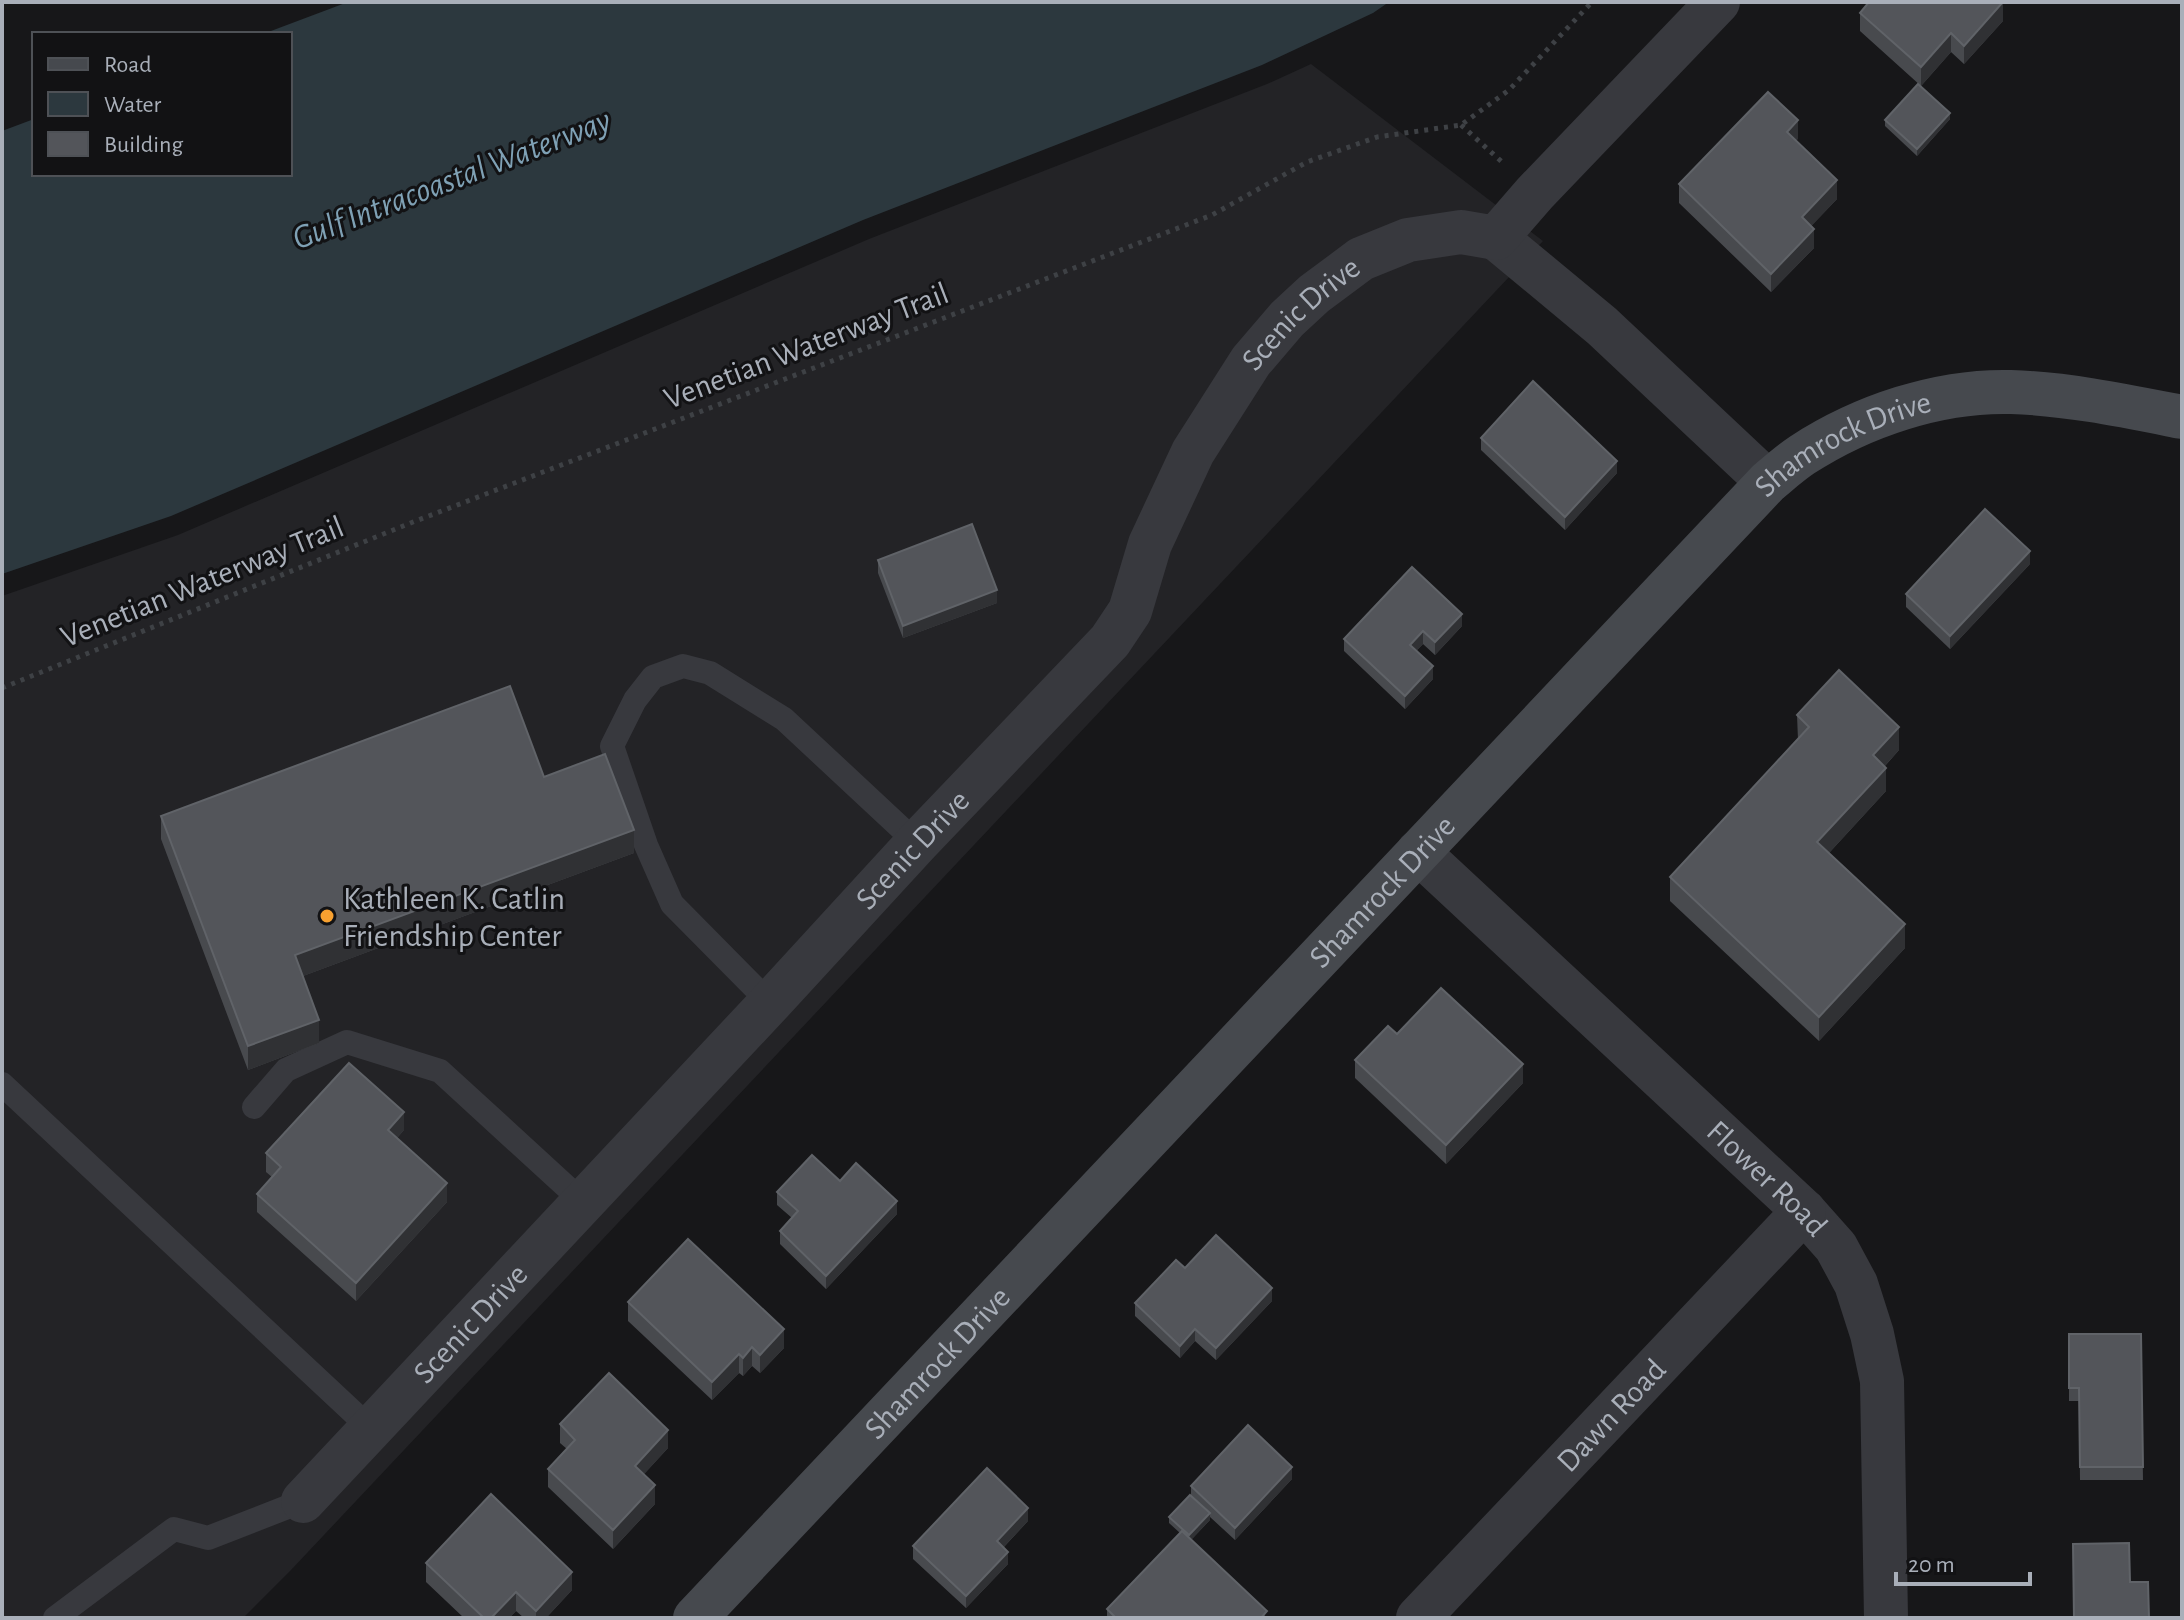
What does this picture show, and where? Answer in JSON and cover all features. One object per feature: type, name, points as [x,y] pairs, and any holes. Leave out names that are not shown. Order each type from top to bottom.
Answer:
[{"type":"street","points":[[1718,2],[1535,193],[1496,238],[1602,326],[1768,482]]},
{"type":"street","name":"Scenic Drive","points":[[303,1501],[917,843],[1110,641],[1130,611],[1150,544],[1193,452],[1251,361],[1287,319],[1314,294],[1361,259],[1408,240],[1461,232],[1496,238]]},
{"type":"street","name":"Shamrock Drive","points":[[695,1618],[1768,482],[1800,456],[1838,434],[1880,416],[1924,402],[1963,395],[2009,392],[2055,396],[2182,417]]},
{"type":"street","name":"Flower Road","points":[[1418,852],[1804,1211],[1836,1247],[1856,1284],[1872,1334],[1882,1381],[1886,1618]]},
{"type":"street","name":"Dawn Road","points":[[1418,1618],[1804,1211]]},
{"type":"lane","points":[[770,1003],[672,904],[646,845],[612,746],[635,700],[653,677],[683,666],[710,673],[784,719],[917,843]]},
{"type":"lane","points":[[254,1107],[286,1070],[347,1042],[440,1071],[583,1202]]},
{"type":"lane","points":[[2,1084],[370,1428]]},
{"type":"lane","points":[[55,1618],[174,1529],[208,1538],[303,1501]]},
{"type":"path","name":"Venetian Waterway Trail","points":[[2,688],[428,516],[1212,215],[1307,162],[1377,137],[1461,125],[1509,90],[1592,2]]},
{"type":"path","points":[[1461,125],[1535,193]]},
{"type":"shaded area","points":[[1311,64],[1543,241],[243,1618],[2,1618],[2,596],[178,535],[869,239]]},
{"type":"water","name":"Gulf Intracoastal Waterway","points":[[348,2],[1389,2],[1373,13],[1262,65],[863,220],[171,516],[2,574],[2,131],[32,120],[32,176],[292,176],[292,32],[268,32]]},
{"type":"building","points":[[1869,2],[2003,2],[1964,46],[1951,33],[1921,67],[1860,13]]},
{"type":"building","points":[[1918,84],[1950,113],[1917,149],[1885,120]]},
{"type":"building","points":[[1768,92],[1798,120],[1787,132],[1837,180],[1802,217],[1814,229],[1771,274],[1679,184]]},
{"type":"building","points":[[1533,381],[1617,461],[1565,517],[1481,438]]},
{"type":"building","points":[[1985,509],[2030,551],[1950,636],[1906,594]]},
{"type":"building","points":[[972,524],[997,590],[903,626],[878,560]]},
{"type":"building","points":[[1412,567],[1462,614],[1435,642],[1423,631],[1410,645],[1433,666],[1405,696],[1344,639]]},
{"type":"building","points":[[1839,670],[1899,727],[1873,755],[1886,768],[1817,842],[1905,924],[1819,1017],[1670,877],[1809,727],[1797,715]]},
{"type":"building","name":"Kathleen K. Catlin Friendship Center","points":[[510,686],[544,777],[605,754],[634,830],[295,955],[319,1020],[248,1046],[161,816]]},
{"type":"building","points":[[1441,988],[1523,1064],[1446,1145],[1355,1060],[1388,1026],[1397,1034]]},
{"type":"building","points":[[349,1063],[404,1112],[388,1130],[447,1183],[356,1283],[257,1194],[281,1167],[266,1153]]},
{"type":"building","points":[[812,1155],[840,1181],[856,1163],[897,1201],[826,1276],[780,1231],[798,1211],[777,1192]]},
{"type":"building","points":[[1216,1235],[1272,1288],[1216,1348],[1195,1329],[1180,1346],[1135,1303],[1176,1260],[1185,1268]]},
{"type":"building","points":[[688,1239],[784,1329],[760,1355],[752,1347],[743,1358],[739,1354],[712,1382],[628,1302]]},
{"type":"building","points":[[2069,1334],[2141,1334],[2143,1467],[2080,1467],[2079,1388],[2069,1388]]},
{"type":"building","points":[[609,1373],[668,1430],[635,1466],[655,1485],[613,1530],[548,1469],[575,1440],[560,1424]]},
{"type":"building","points":[[1248,1425],[1292,1467],[1235,1528],[1191,1486]]},
{"type":"building","points":[[987,1468],[1028,1508],[997,1541],[1008,1552],[966,1596],[913,1546]]},
{"type":"building","points":[[491,1494],[572,1572],[536,1611],[516,1592],[491,1618],[484,1618],[426,1563]]},
{"type":"building","points":[[1190,1495],[1210,1513],[1189,1535],[1169,1517]]},
{"type":"building","points":[[1182,1531],[1267,1611],[1261,1618],[1116,1618],[1107,1609]]},
{"type":"building","points":[[2129,1543],[2130,1582],[2148,1582],[2149,1618],[2074,1618],[2073,1544]]},
{"type":"place","name":"Kathleen K. Catlin Friendship Center","points":[[327,916]]}]
